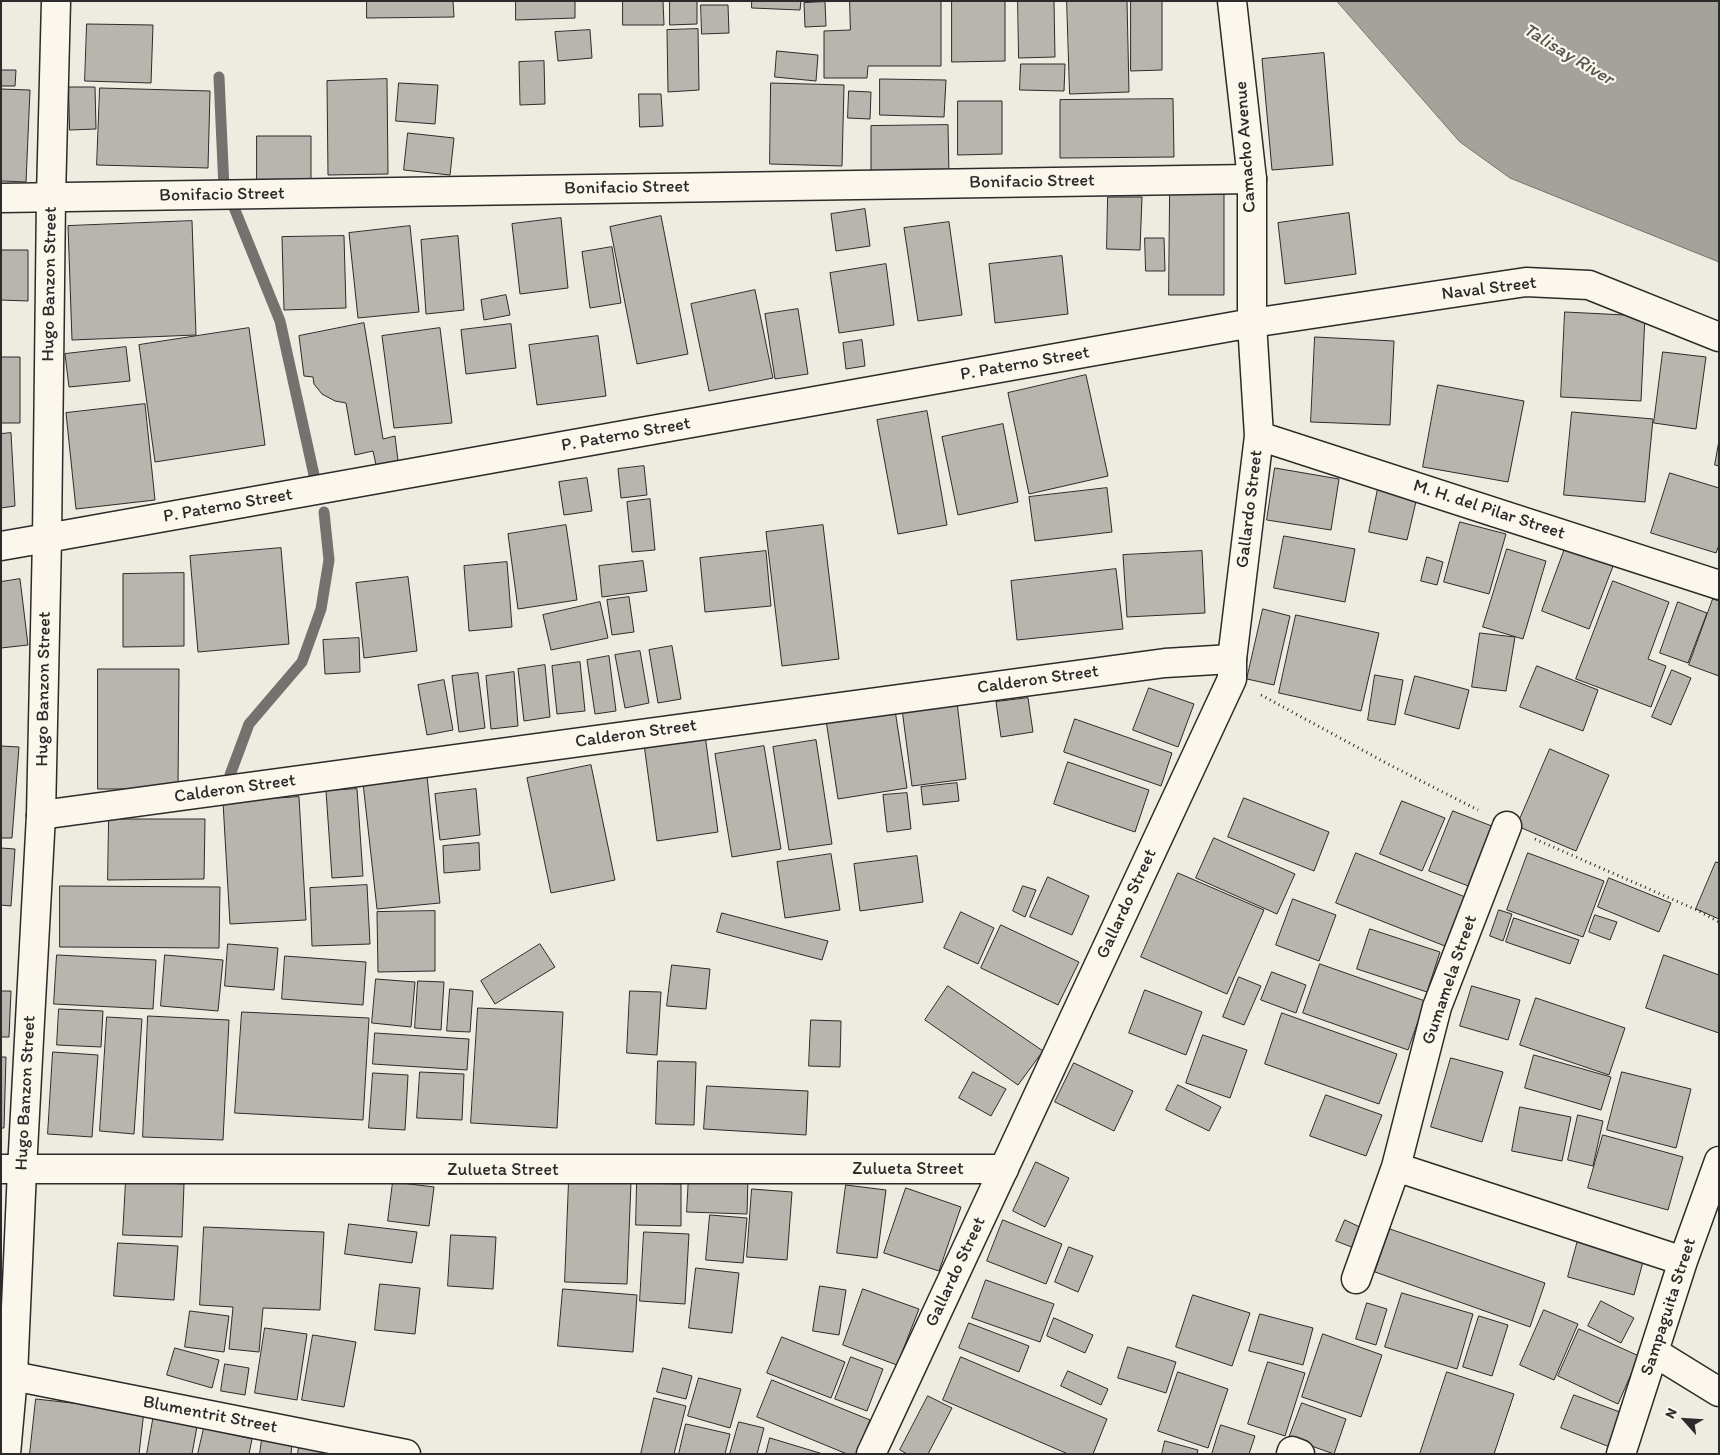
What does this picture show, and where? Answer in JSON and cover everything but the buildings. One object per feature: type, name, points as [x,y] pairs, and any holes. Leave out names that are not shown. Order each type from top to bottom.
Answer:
[{"type":"street","name":"Hugo Banzon Street","points":[[6,1454],[13,1376],[12,1170],[41,815],[56,1]]},
{"type":"street","name":"Camacho Avenue","points":[[1232,1],[1252,178],[1252,324]]},
{"type":"street","name":"Bonifacio Street","points":[[1,198],[1252,178]]},
{"type":"street","name":"Naval Street","points":[[1252,324],[1526,282],[1589,286],[1719,337]]},
{"type":"street","name":"Gallardo Street","points":[[871,1454],[1004,1169],[1232,669],[1259,436],[1252,324]]},
{"type":"street","name":"P. Paterno Street","points":[[1,546],[1252,324]]},
{"type":"street","name":"M. H. del Pilar Street","points":[[1259,436],[1719,585]]},
{"type":"street","name":"Calderon Street","points":[[41,815],[1155,664],[1232,669]]},
{"type":"street","name":"Gumamela Street","points":[[1356,1279],[1396,1168],[1437,1007],[1507,826]]},
{"type":"street","name":"Sampaguita Street","points":[[1621,1454],[1683,1261],[1719,1161]]},
{"type":"street","points":[[1396,1168],[1683,1261]]},
{"type":"street","name":"Zulueta Street","points":[[12,1170],[1004,1169]]},
{"type":"street","points":[[1654,1352],[1719,1392]]},
{"type":"street","name":"Blumentrit Street","points":[[13,1376],[406,1454]]},
{"type":"street","points":[[1291,1454],[1292,1451],[1300,1454]]},
{"type":"path","points":[[1232,669],[1388,764],[1507,826],[1672,899],[1719,922]]},
{"type":"water","name":"Talisay River","points":[[1337,1],[1719,1],[1719,262],[1510,178],[1460,142]]},
{"type":"waterway","points":[[219,77],[224,189]]},
{"type":"waterway","points":[[233,205],[280,321],[314,475]]},
{"type":"waterway","points":[[230,775],[249,724],[302,662],[321,609],[329,560],[324,512]]}]
